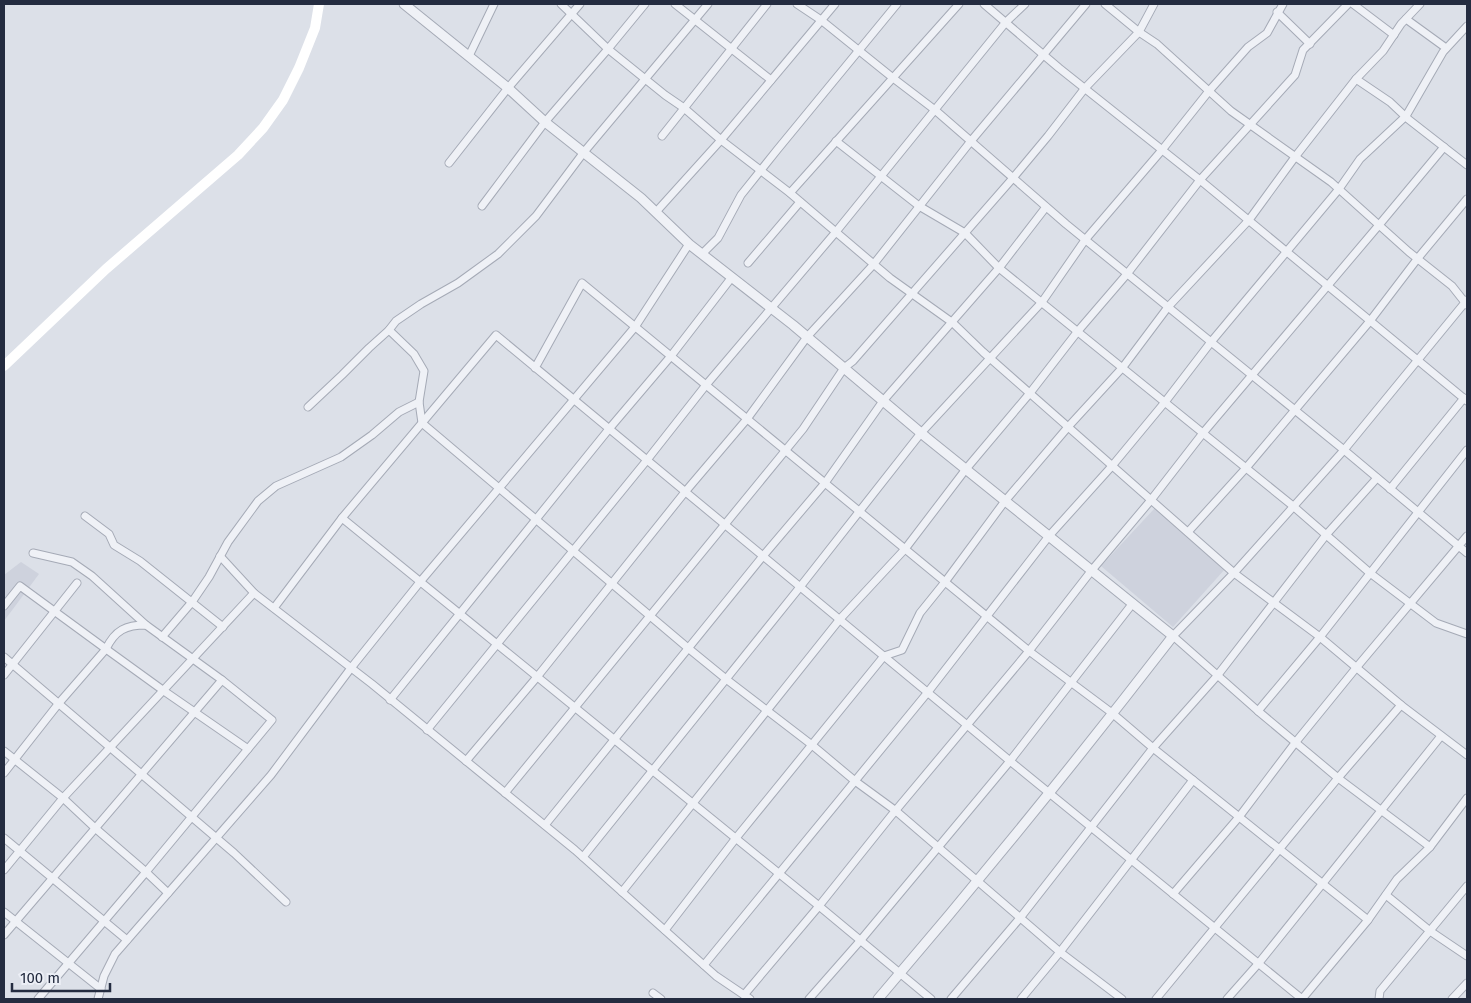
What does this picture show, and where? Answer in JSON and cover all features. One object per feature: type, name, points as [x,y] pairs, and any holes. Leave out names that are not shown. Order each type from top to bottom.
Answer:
[{"type":"main road","points":[[4,366],[106,269],[238,154],[263,128],[300,68],[315,28],[319,4]]},
{"type":"street","points":[[404,4],[656,212],[689,244],[807,337],[921,433],[1173,636],[1217,676],[1338,778],[1430,847]]},
{"type":"street","points":[[469,56],[494,4]]},
{"type":"street","points":[[561,4],[608,49],[664,95],[684,108],[721,140],[790,192],[873,265],[952,323],[1234,573],[1320,637],[1401,705],[1467,755]]},
{"type":"street","points":[[448,163],[508,88],[580,4]]},
{"type":"street","points":[[482,206],[545,122],[645,4]]},
{"type":"street","points":[[675,4],[771,80]]},
{"type":"street","points":[[308,407],[389,330],[396,321],[458,283],[498,254],[536,216],[584,152],[708,4]]},
{"type":"street","points":[[662,136],[767,4]]},
{"type":"street","points":[[797,4],[821,20],[935,110],[1085,240],[1344,450],[1467,553]]},
{"type":"street","points":[[656,212],[721,140],[835,4]]},
{"type":"street","points":[[702,254],[718,238],[741,195],[897,4]]},
{"type":"street","points":[[790,192],[959,4]]},
{"type":"street","points":[[984,4],[1466,400],[1390,489]]},
{"type":"street","points":[[428,730],[706,385],[835,233],[1006,22],[1025,4]]},
{"type":"street","points":[[466,761],[537,677],[685,492],[747,419],[807,337],[873,265],[971,141],[1086,4]]},
{"type":"street","points":[[878,999],[978,880],[1173,636],[1234,573],[1344,450],[1466,303],[1452,286],[1339,189],[1231,111],[1157,44],[1105,4]]},
{"type":"street","points":[[505,793],[803,429],[844,368],[853,361],[1013,178],[1085,88],[1139,32],[1154,4]]},
{"type":"street","points":[[583,857],[860,512],[921,433],[1042,302],[1085,240],[1209,92],[1248,47],[1268,33],[1277,12],[1283,4]]},
{"type":"street","points":[[622,892],[840,619],[905,549],[966,469],[1127,274],[1200,180],[1295,75],[1303,50],[1348,4]]},
{"type":"street","points":[[1354,4],[1394,35]]},
{"type":"street","points":[[665,930],[736,838],[884,656],[902,650],[920,613],[1005,501],[1122,367],[1168,308],[1248,220],[1356,79],[1383,51],[1420,4]]},
{"type":"street","points":[[1277,12],[1310,44]]},
{"type":"street","points":[[1406,20],[1446,48]]},
{"type":"street","points":[[704,965],[928,692],[1049,536],[1112,466],[1165,402],[1211,342],[1339,189],[1360,159],[1406,116],[1443,52],[1467,26]]},
{"type":"street","points":[[1356,79],[1390,102],[1467,165]]},
{"type":"street","points":[[836,141],[919,206],[964,233],[1000,268],[1204,433],[1410,604],[1436,623],[1467,634]]},
{"type":"street","points":[[220,556],[254,593],[466,761],[583,857],[716,976],[747,997],[1204,433],[1444,146]]},
{"type":"street","points":[[1188,532],[1246,468],[1370,320],[1467,199]]},
{"type":"street","points":[[748,264],[800,202]]},
{"type":"street","points":[[545,826],[762,556],[825,483],[883,401],[1000,268],[1046,206]]},
{"type":"street","points":[[98,999],[104,976],[115,954],[271,775],[351,668],[420,582],[635,327],[689,244]]},
{"type":"street","points":[[390,700],[732,277]]},
{"type":"street","points":[[535,368],[582,283],[1029,651],[1112,714],[1368,920]]},
{"type":"street","points":[[389,330],[414,354],[424,370],[419,402],[422,423],[649,616],[855,781],[896,811],[1060,952],[1122,999]]},
{"type":"street","points":[[274,608],[342,518],[496,335],[1010,762],[1302,999],[1368,920],[1397,879],[1430,847],[1467,800]]},
{"type":"street","points":[[162,637],[192,602],[209,577],[220,556],[258,501],[276,486],[341,457],[372,435],[399,412],[419,402]]},
{"type":"street","points":[[1258,711],[1320,637],[1467,450]]},
{"type":"street","points":[[951,999],[1020,918],[1153,748],[1217,676],[1326,535],[1377,478]]},
{"type":"street","points":[[85,516],[109,534],[114,545],[140,561],[223,627]]},
{"type":"street","points":[[342,518],[931,999]]},
{"type":"street","points":[[1173,894],[1239,817],[1356,668],[1467,536]]},
{"type":"street","points":[[34,553],[72,562],[92,576],[146,625],[222,680],[272,720],[38,999]]},
{"type":"street","points":[[4,675],[77,583]]},
{"type":"street","points":[[4,606],[20,586],[164,691],[248,749]]},
{"type":"street","points":[[4,870],[63,798],[254,593]]},
{"type":"street","points":[[809,999],[1010,762],[1133,603]]},
{"type":"street","points":[[4,773],[59,703],[106,648],[111,639],[132,625],[146,625]]},
{"type":"street","points":[[4,657],[192,817],[286,902]]},
{"type":"street","points":[[4,935],[222,680]]},
{"type":"street","points":[[1156,999],[1338,778],[1401,705]]},
{"type":"street","points":[[1227,999],[1258,964],[1442,736]]},
{"type":"street","points":[[4,751],[63,798],[168,893]]},
{"type":"street","points":[[1021,999],[1060,952],[1193,780]]},
{"type":"street","points":[[4,838],[127,940]]},
{"type":"street","points":[[1379,999],[1380,992],[1467,886]]},
{"type":"street","points":[[1386,895],[1430,931],[1467,956]]},
{"type":"street","points":[[4,912],[101,989]]},
{"type":"street","points":[[1452,999],[1467,983]]},
{"type":"street","points":[[653,992],[661,999]]},
{"type":"shaded area","points":[[1155,508],[1225,569],[1173,627],[1101,566]]},
{"type":"shaded area","points":[[21,562],[39,574],[4,621],[4,575]]}]
